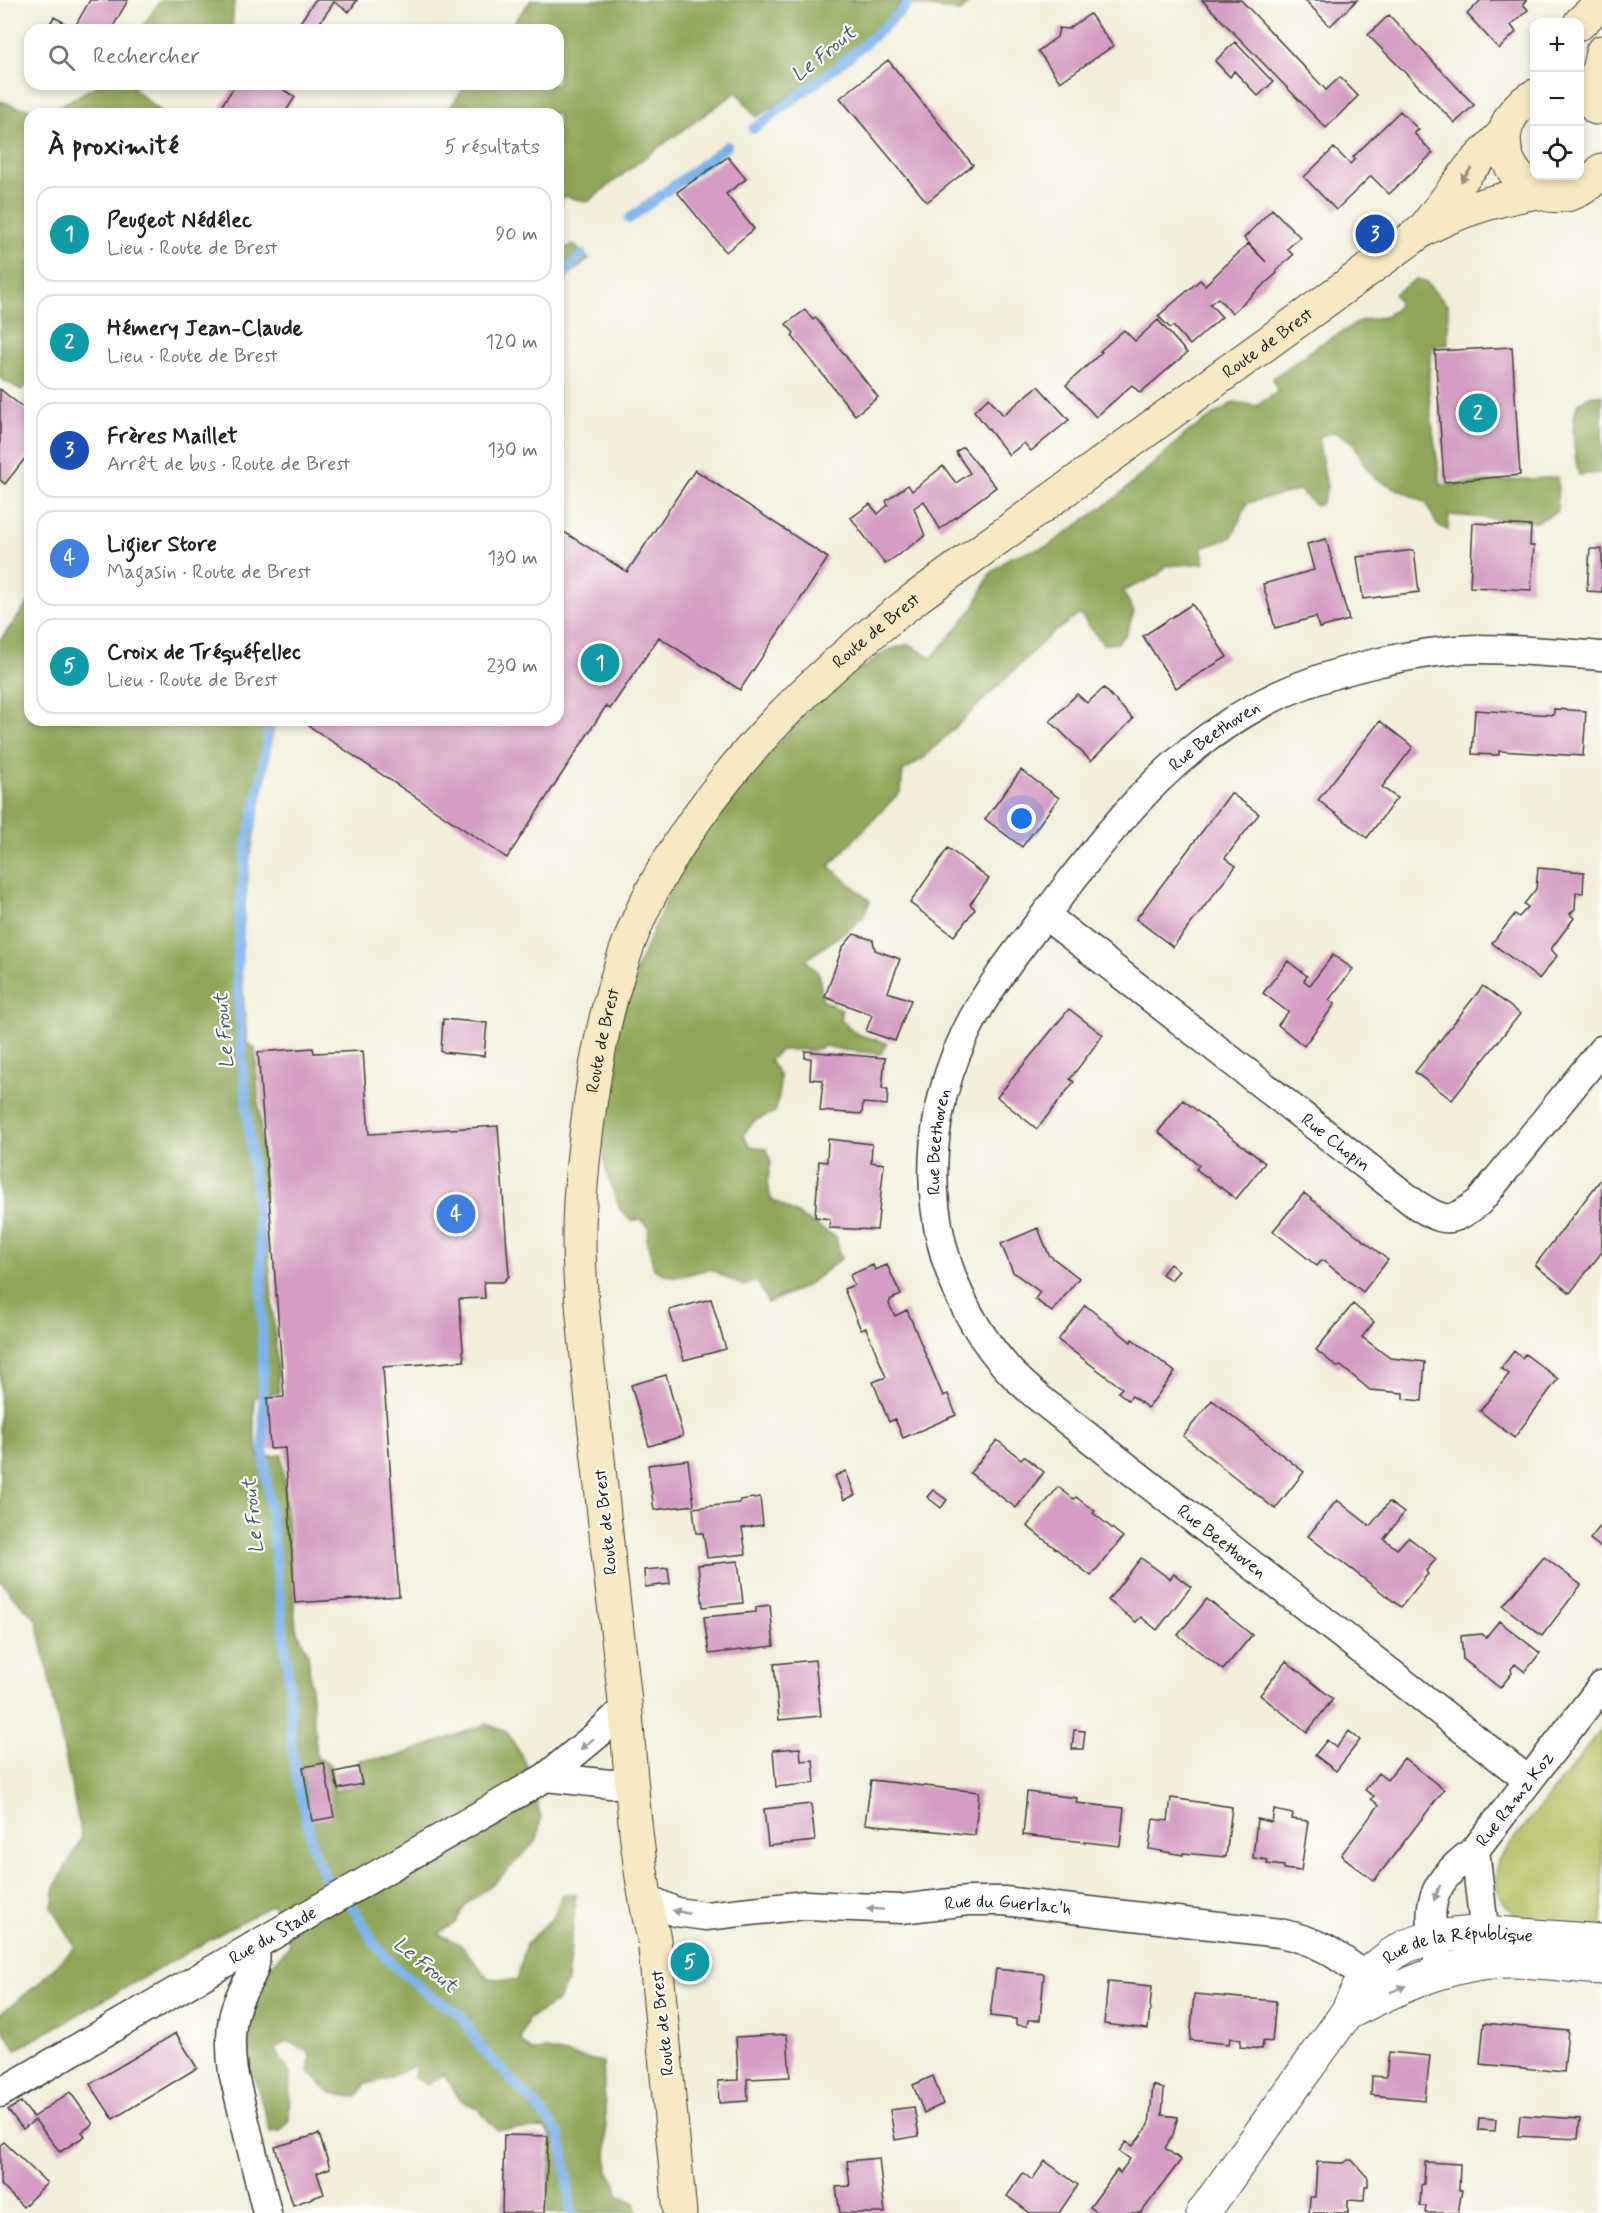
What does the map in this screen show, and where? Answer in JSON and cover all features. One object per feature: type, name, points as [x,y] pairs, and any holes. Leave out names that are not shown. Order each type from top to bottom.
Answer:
[{"type":"main road","points":[[1584,19],[1602,2]]},
{"type":"main road","points":[[1593,106],[1593,94],[1602,52]]},
{"type":"main road","name":"Route de Brest","points":[[1423,230],[1470,168],[1505,132],[1513,114],[1530,95]]},
{"type":"main road","points":[[1505,132],[1504,146],[1513,173],[1536,192]]},
{"type":"main road","points":[[1590,193],[1592,183],[1602,170]]},
{"type":"main road","name":"Route de Brest","points":[[680,2213],[654,1939],[644,1897],[585,1335],[579,1232],[585,1150],[600,1046],[626,950],[651,894],[680,844],[728,778],[783,714],[844,656],[917,597],[1423,230],[1440,220],[1486,202],[1536,192],[1550,195],[1590,193]]},
{"type":"street","name":"Rue Beethoven","points":[[1528,1780],[1031,1392],[1007,1368],[976,1325],[949,1270],[940,1243],[934,1212],[932,1181],[937,1128],[951,1064],[992,987],[1108,832],[1185,754],[1223,727],[1281,694],[1359,668],[1437,653],[1485,649],[1602,656]]},
{"type":"street","name":"Rue Chopin","points":[[1045,915],[1414,1203],[1432,1215],[1448,1220],[1463,1214],[1479,1202],[1602,1050]]},
{"type":"street","name":"Rue Ramz Koz","points":[[1486,1948],[1475,1850],[1602,1686]]},
{"type":"street","name":"Rue du Stade","points":[[0,2093],[546,1778],[625,1708]]},
{"type":"street","points":[[546,1778],[610,1784],[632,1783]]},
{"type":"street","points":[[1441,1972],[1433,1937],[1431,1913],[1437,1888],[1449,1871],[1475,1850]]},
{"type":"street","name":"Rue du Guerlac'h","points":[[644,1897],[676,1912],[706,1916],[805,1905],[835,1905],[883,1910],[968,1900],[1004,1900],[1280,1933],[1317,1943],[1335,1953],[1365,1976]]},
{"type":"street","name":"Rue de la République","points":[[1203,2213],[1346,2014],[1365,1976],[1390,1955],[1406,1946],[1433,1937],[1486,1948],[1530,1962],[1602,1968]]},
{"type":"street","name":"Rue de la République","points":[[1346,2014],[1396,1989],[1441,1972],[1486,1948],[1602,1941]]},
{"type":"street","points":[[254,1946],[256,1965],[242,1990],[236,2007],[230,2052],[267,2213]]},
{"type":"green space","points":[[161,0],[234,0],[232,24],[144,24]]},
{"type":"green space","points":[[531,0],[971,0],[961,12],[901,2],[880,27],[819,77],[756,117],[737,92],[648,155],[588,202],[564,196],[564,108],[449,108],[463,90],[564,90],[564,24],[513,24]]},
{"type":"green space","points":[[88,90],[135,90],[156,108],[56,108]]},
{"type":"green space","points":[[0,101],[26,108],[24,388],[21,390],[0,378]]},
{"type":"green space","points":[[574,245],[589,259],[564,279],[564,248]]},
{"type":"green space","points":[[1416,279],[1425,281],[1448,306],[1448,345],[1433,346],[1429,380],[1431,416],[1441,485],[1558,477],[1557,512],[1536,522],[1449,515],[1448,530],[1437,525],[1426,503],[1376,479],[1365,466],[1353,442],[1334,432],[1318,437],[1327,488],[1322,503],[1316,506],[1299,490],[1247,503],[1232,537],[1201,547],[1205,563],[1166,566],[1157,576],[1123,591],[1134,612],[1126,634],[1117,643],[1103,644],[1080,614],[1050,635],[924,758],[903,771],[901,791],[829,866],[870,901],[863,917],[806,960],[819,974],[823,1001],[842,1009],[840,1019],[857,1034],[887,1043],[881,1054],[826,1046],[812,1050],[781,1050],[770,1060],[780,1077],[775,1112],[754,1121],[743,1135],[750,1146],[767,1149],[771,1163],[767,1183],[771,1199],[836,1237],[841,1259],[806,1286],[768,1303],[757,1281],[744,1286],[709,1269],[678,1277],[666,1275],[654,1269],[647,1241],[649,1227],[640,1220],[630,1220],[620,1209],[605,1167],[601,1128],[612,1049],[637,968],[671,889],[711,819],[835,680],[868,665],[891,649],[909,644],[932,658],[975,606],[989,575],[1010,557],[1048,546],[1118,496],[1188,432],[1234,402],[1256,406],[1277,392],[1273,378],[1319,345],[1363,320],[1384,317],[1395,310],[1399,303],[1394,294]]},
{"type":"green space","points":[[1593,395],[1602,395],[1602,473],[1579,475],[1574,440],[1575,412],[1580,402]]},
{"type":"green space","points":[[24,609],[24,726],[274,726],[250,857],[241,967],[247,1043],[255,1048],[265,1196],[258,1198],[269,1258],[279,1393],[254,1397],[254,1429],[259,1457],[282,1455],[296,1628],[308,1653],[317,1758],[330,1764],[335,1791],[364,1785],[359,1760],[395,1757],[487,1724],[507,1732],[526,1763],[541,1818],[537,1840],[500,1878],[467,1904],[455,1923],[438,1934],[460,1944],[488,1978],[517,1981],[526,1944],[554,1916],[562,1894],[576,1895],[567,1982],[557,2002],[528,2019],[521,2041],[532,2051],[547,2050],[603,2062],[608,2171],[619,2195],[635,2203],[637,2213],[547,2213],[551,2135],[544,2128],[497,2130],[478,2109],[460,2100],[444,2074],[428,2085],[414,2077],[416,2065],[389,2078],[366,2084],[357,2097],[340,2095],[325,2089],[309,2072],[310,2053],[287,2041],[275,2049],[290,2074],[289,2121],[280,2131],[270,2132],[250,2059],[247,2020],[250,2003],[257,1986],[290,1945],[273,1904],[16,2050],[0,2023],[0,2014],[37,1985],[75,1947],[52,1907],[55,1886],[82,1838],[37,1620],[0,1580],[0,640]]},
{"type":"green space","points":[[1602,1729],[1602,1931],[1518,1919],[1506,1906],[1499,1892],[1496,1878],[1498,1860]]},
{"type":"building","points":[[90,0],[128,0],[114,24],[76,24]]},
{"type":"building","points":[[315,0],[357,0],[349,12],[334,2],[319,24],[299,24]]},
{"type":"building","points":[[1202,0],[1241,0],[1326,90],[1340,77],[1358,96],[1326,128]]},
{"type":"building","points":[[1305,0],[1357,0],[1330,26]]},
{"type":"building","points":[[1481,0],[1527,0],[1523,4],[1528,10],[1511,25],[1516,32],[1499,49],[1467,14]]},
{"type":"building","points":[[1090,14],[1113,46],[1060,82],[1038,51],[1057,37],[1059,28],[1068,29]]},
{"type":"building","points":[[1389,15],[1474,105],[1455,123],[1368,35]]},
{"type":"building","points":[[54,17],[67,24],[50,24]]},
{"type":"building","points":[[1235,42],[1273,82],[1258,96],[1234,71],[1230,77],[1215,61]]},
{"type":"building","points":[[888,60],[973,165],[927,202],[840,98]]},
{"type":"building","points":[[232,90],[284,90],[295,97],[288,108],[220,108]]},
{"type":"building","points":[[1400,111],[1419,130],[1414,133],[1433,153],[1389,194],[1371,176],[1336,210],[1304,177],[1334,148],[1350,164],[1355,159],[1353,157]]},
{"type":"building","points":[[728,157],[746,179],[726,194],[754,229],[726,252],[677,192]]},
{"type":"building","points":[[1272,209],[1300,237],[1287,249],[1293,255],[1276,271],[1277,273],[1232,313],[1218,298],[1210,304],[1222,317],[1190,345],[1173,326],[1170,328],[1158,316],[1200,280],[1205,285],[1248,244],[1266,262],[1244,238]]},
{"type":"building","points":[[805,310],[813,320],[815,317],[878,397],[855,415],[792,336],[794,333],[786,324]]},
{"type":"building","points":[[1158,320],[1187,353],[1140,393],[1132,385],[1096,417],[1066,385],[1124,330],[1135,341]]},
{"type":"building","points":[[1512,347],[1520,475],[1444,482],[1435,351]]},
{"type":"building","points":[[1038,386],[1069,420],[1031,451],[1024,443],[1009,455],[974,411],[989,398],[1003,415]]},
{"type":"building","points":[[0,389],[24,408],[24,460],[5,484],[0,480]]},
{"type":"building","points":[[963,447],[996,487],[940,529],[924,501],[914,508],[925,536],[885,564],[851,518],[870,504],[878,514],[888,505],[886,501],[908,485],[912,491],[943,466],[956,483],[970,473],[956,452]]},
{"type":"building","points":[[695,470],[828,558],[740,690],[659,637],[610,709],[606,706],[507,858],[309,726],[564,726],[564,532],[627,572]]},
{"type":"building","points":[[1473,523],[1531,526],[1530,546],[1534,546],[1531,590],[1470,587]]},
{"type":"building","points":[[1326,539],[1349,620],[1319,628],[1316,617],[1275,628],[1263,584],[1314,570],[1307,544]]},
{"type":"building","points":[[1590,549],[1602,549],[1602,592],[1587,591]]},
{"type":"building","points":[[1414,550],[1419,592],[1363,599],[1357,557]]},
{"type":"building","points":[[1192,604],[1227,657],[1176,688],[1143,636]]},
{"type":"building","points":[[1104,688],[1133,719],[1091,761],[1050,721],[1077,694],[1087,703]]},
{"type":"building","points":[[1554,709],[1586,711],[1583,756],[1499,751],[1499,755],[1472,754],[1475,710],[1554,715]]},
{"type":"building","points":[[1380,721],[1413,747],[1382,787],[1397,798],[1367,838],[1318,800]]},
{"type":"building","points":[[1021,770],[1059,798],[1022,847],[985,819]]},
{"type":"building","points":[[1231,793],[1259,814],[1225,858],[1236,866],[1173,947],[1136,919]]},
{"type":"building","points":[[948,848],[989,879],[970,904],[975,909],[954,936],[910,903]]},
{"type":"building","points":[[1538,868],[1584,872],[1583,893],[1576,892],[1575,909],[1570,914],[1574,918],[1551,949],[1557,956],[1539,979],[1492,943],[1515,914],[1519,917],[1528,907],[1524,904],[1536,889]]},
{"type":"building","points":[[854,934],[873,940],[875,950],[900,959],[888,992],[911,1000],[895,1041],[866,1031],[872,1015],[825,997],[842,948]]},
{"type":"building","points":[[1333,955],[1353,969],[1329,1000],[1335,1004],[1304,1046],[1278,1025],[1288,1012],[1263,993],[1288,961],[1307,976],[1304,981],[1310,985]]},
{"type":"building","points":[[1483,986],[1520,1014],[1452,1100],[1415,1072]]},
{"type":"building","points":[[1069,1009],[1103,1035],[1070,1079],[1074,1082],[1037,1129],[997,1097]]},
{"type":"building","points":[[443,1019],[487,1023],[484,1056],[441,1052]]},
{"type":"building","points":[[313,1048],[314,1053],[363,1051],[369,1134],[498,1126],[509,1276],[503,1282],[484,1282],[485,1298],[459,1299],[464,1361],[383,1367],[399,1596],[295,1603],[285,1448],[270,1449],[267,1398],[284,1397],[258,1052]]},
{"type":"building","points":[[805,1051],[885,1058],[882,1089],[888,1089],[887,1105],[863,1103],[862,1114],[820,1111],[823,1080],[810,1079],[811,1058],[805,1058]]},
{"type":"building","points":[[1183,1100],[1265,1163],[1236,1199],[1196,1169],[1199,1165],[1158,1132]]},
{"type":"building","points":[[828,1139],[872,1144],[871,1162],[884,1164],[877,1230],[829,1228],[830,1219],[815,1217],[819,1161],[827,1162]]},
{"type":"building","points":[[1602,1178],[1602,1252],[1570,1293],[1535,1265]]},
{"type":"building","points":[[1304,1193],[1388,1260],[1363,1292],[1322,1260],[1317,1266],[1273,1231]]},
{"type":"building","points":[[1038,1228],[1049,1255],[1079,1278],[1052,1312],[1035,1299],[1040,1292],[1013,1272],[1001,1244]]},
{"type":"building","points":[[1170,1264],[1179,1271],[1171,1280],[1162,1274]]},
{"type":"building","points":[[873,1265],[875,1270],[887,1265],[901,1295],[891,1299],[889,1304],[895,1316],[907,1310],[943,1396],[948,1394],[956,1415],[903,1438],[895,1419],[889,1422],[873,1382],[886,1377],[866,1328],[861,1330],[844,1289],[854,1285],[850,1275]]},
{"type":"building","points":[[711,1299],[726,1349],[684,1360],[669,1310]]},
{"type":"building","points":[[1353,1304],[1374,1322],[1362,1337],[1390,1358],[1425,1362],[1422,1401],[1403,1399],[1403,1393],[1370,1390],[1341,1366],[1337,1367],[1316,1350]]},
{"type":"building","points":[[1085,1305],[1131,1342],[1132,1339],[1175,1372],[1148,1408],[1132,1396],[1128,1400],[1118,1392],[1122,1388],[1058,1340]]},
{"type":"building","points":[[1514,1351],[1522,1358],[1525,1354],[1558,1379],[1514,1438],[1480,1411],[1509,1374],[1501,1368]]},
{"type":"building","points":[[666,1375],[683,1436],[649,1446],[631,1385]]},
{"type":"building","points":[[1212,1400],[1304,1472],[1275,1509],[1183,1436]]},
{"type":"building","points":[[997,1440],[1021,1459],[1024,1456],[1044,1472],[1016,1508],[970,1473]]},
{"type":"building","points":[[688,1460],[694,1505],[654,1510],[648,1465]]},
{"type":"building","points":[[846,1471],[855,1495],[844,1500],[835,1476]]},
{"type":"building","points":[[1058,1487],[1095,1511],[1093,1513],[1123,1537],[1091,1576],[1027,1526]]},
{"type":"building","points":[[933,1490],[947,1500],[941,1508],[927,1497]]},
{"type":"building","points":[[760,1497],[763,1525],[742,1528],[746,1554],[707,1558],[703,1533],[696,1533],[693,1508],[739,1503],[740,1500]]},
{"type":"building","points":[[1337,1500],[1370,1526],[1389,1502],[1404,1513],[1384,1539],[1397,1549],[1408,1537],[1436,1559],[1426,1571],[1428,1574],[1401,1607],[1308,1536]]},
{"type":"building","points":[[1602,1524],[1602,1548],[1590,1539]]},
{"type":"building","points":[[1544,1557],[1581,1585],[1542,1636],[1503,1606]]},
{"type":"building","points":[[1141,1558],[1170,1579],[1174,1574],[1191,1587],[1157,1630],[1141,1617],[1136,1622],[1108,1600]]},
{"type":"building","points":[[738,1561],[743,1603],[703,1607],[698,1565]]},
{"type":"building","points":[[668,1568],[670,1584],[645,1587],[644,1570]]},
{"type":"building","points":[[1207,1599],[1252,1635],[1223,1670],[1178,1635]]},
{"type":"building","points":[[770,1605],[774,1646],[709,1654],[704,1617],[756,1612],[756,1607]]},
{"type":"building","points":[[1499,1621],[1540,1653],[1525,1672],[1515,1664],[1511,1669],[1512,1673],[1500,1688],[1463,1659],[1461,1636],[1482,1634],[1486,1637]]},
{"type":"building","points":[[815,1660],[821,1716],[779,1720],[774,1664]]},
{"type":"building","points":[[1286,1661],[1333,1699],[1307,1732],[1260,1695]]},
{"type":"building","points":[[1074,1730],[1085,1731],[1083,1749],[1072,1749]]},
{"type":"building","points":[[1349,1731],[1360,1740],[1336,1771],[1315,1755],[1327,1740],[1336,1748]]},
{"type":"building","points":[[800,1748],[801,1761],[813,1760],[815,1783],[776,1787],[773,1750]]},
{"type":"building","points":[[1404,1758],[1444,1790],[1374,1881],[1341,1855],[1379,1805],[1371,1799],[1374,1796],[1365,1790],[1378,1773],[1387,1780]]},
{"type":"building","points":[[324,1763],[334,1817],[312,1821],[303,1767]]},
{"type":"building","points":[[358,1767],[362,1784],[338,1789],[334,1772]]},
{"type":"building","points":[[871,1780],[979,1792],[975,1835],[865,1824]]},
{"type":"building","points":[[1027,1792],[1077,1798],[1076,1803],[1124,1808],[1120,1846],[1023,1835]]},
{"type":"building","points":[[1171,1798],[1232,1807],[1226,1857],[1183,1853],[1183,1855],[1149,1849],[1153,1819],[1168,1821]]},
{"type":"building","points":[[811,1804],[815,1841],[768,1846],[764,1809]]},
{"type":"building","points":[[1274,1810],[1293,1814],[1292,1819],[1308,1821],[1301,1871],[1284,1869],[1284,1866],[1267,1864],[1268,1860],[1253,1858],[1257,1819],[1272,1822]]},
{"type":"building","points":[[996,1969],[1044,1974],[1040,2020],[1028,2020],[1027,2026],[1016,2025],[1016,2019],[990,2016]]},
{"type":"building","points":[[1108,1982],[1152,1986],[1148,2029],[1104,2024]]},
{"type":"building","points":[[1194,1994],[1276,2001],[1272,2042],[1263,2041],[1262,2049],[1240,2047],[1241,2040],[1230,2038],[1229,2044],[1190,2040]]},
{"type":"building","points":[[1484,2023],[1568,2031],[1564,2072],[1480,2064]]},
{"type":"building","points":[[176,2033],[197,2068],[113,2119],[90,2084]]},
{"type":"building","points":[[787,2034],[790,2077],[747,2079],[748,2101],[719,2103],[718,2081],[738,2080],[736,2037]]},
{"type":"building","points":[[1389,2052],[1430,2056],[1425,2100],[1371,2095],[1372,2076],[1386,2077]]},
{"type":"building","points":[[933,2076],[943,2104],[924,2113],[913,2085]]},
{"type":"building","points":[[1153,2085],[1164,2089],[1162,2115],[1178,2117],[1173,2135],[1165,2148],[1181,2160],[1141,2213],[1098,2213],[1090,2207],[1117,2170],[1120,2173],[1130,2159],[1119,2151],[1126,2142],[1133,2146],[1149,2125]]},
{"type":"building","points":[[70,2092],[93,2124],[82,2132],[85,2136],[60,2152],[35,2120],[23,2129],[8,2110],[21,2102],[33,2117]]},
{"type":"building","points":[[914,2107],[919,2136],[895,2140],[890,2110]]},
{"type":"building","points":[[1520,2115],[1580,2119],[1578,2139],[1518,2136]]},
{"type":"building","points":[[1479,2118],[1496,2119],[1495,2131],[1478,2130]]},
{"type":"building","points":[[319,2134],[330,2168],[317,2173],[324,2194],[293,2205],[275,2147]]},
{"type":"building","points":[[504,2135],[548,2136],[545,2213],[502,2213]]},
{"type":"building","points":[[4,2142],[47,2183],[23,2207],[0,2184],[0,2145]]},
{"type":"building","points":[[879,2158],[885,2213],[840,2213],[836,2187],[850,2186],[847,2161]]},
{"type":"building","points":[[1352,2160],[1368,2178],[1364,2201],[1348,2200],[1348,2213],[1309,2213],[1310,2197],[1315,2197],[1317,2162],[1344,2163]]},
{"type":"building","points":[[1045,2161],[1078,2185],[1059,2213],[1030,2213],[1007,2196],[1023,2173],[1032,2180]]},
{"type":"building","points":[[1425,2162],[1460,2164],[1459,2190],[1462,2190],[1458,2213],[1425,2213],[1426,2206],[1420,2206]]},
{"type":"waterway","name":"Le Frout","points":[[753,129],[855,52],[912,0]]},
{"type":"waterway","name":"Le Frout","points":[[629,219],[727,146]]},
{"type":"waterway","name":"Le Frout","points":[[564,274],[582,255]]},
{"type":"waterway","name":"Le Frout","points":[[269,726],[262,775],[247,844],[240,907],[237,977],[243,1068],[261,1250],[264,1453],[289,1679],[292,1751],[298,1783],[314,1852],[326,1879],[356,1911],[374,1943],[393,1965],[432,1997],[460,2014],[482,2049],[541,2111],[559,2134],[565,2159],[571,2213]]},
{"type":"place","name":"Frères Maillet","points":[[1375,234]]},
{"type":"place","name":"Hémery Jean-Claude","points":[[1478,413]]},
{"type":"place","name":"Peugeot Nédélec","points":[[600,663]]},
{"type":"place","name":"Ligier Store","points":[[456,1214]]},
{"type":"place","name":"Croix de Tréquéfellec","points":[[690,1962]]}]
